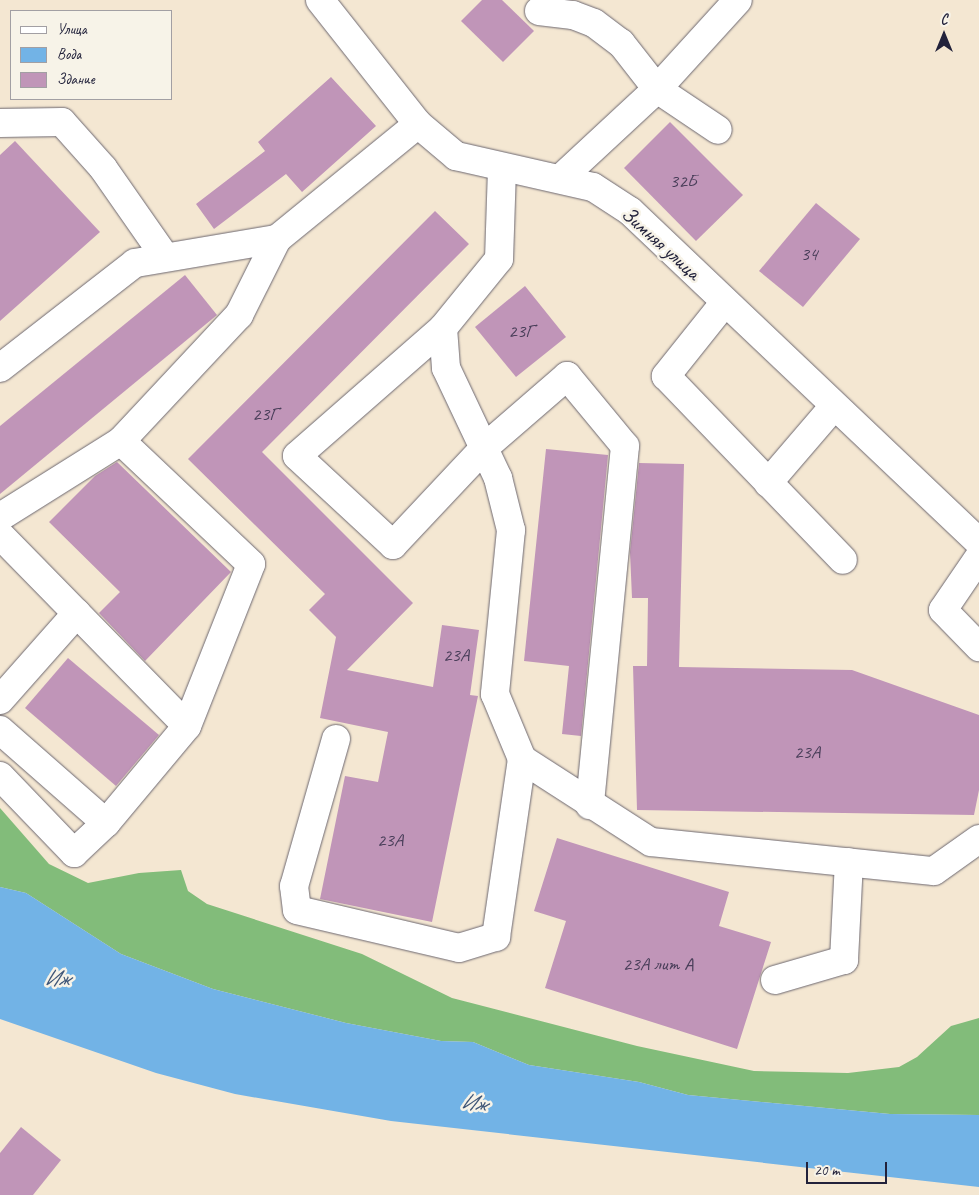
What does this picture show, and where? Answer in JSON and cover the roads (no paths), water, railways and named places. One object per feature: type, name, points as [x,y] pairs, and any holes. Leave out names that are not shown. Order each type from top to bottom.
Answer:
[{"type":"street","name":"Зимняя улица","points":[[320,0],[418,124],[456,156],[502,169],[593,187],[630,211],[979,542]]},
{"type":"street","points":[[560,179],[657,90],[738,0]]},
{"type":"street","points":[[539,11],[573,15],[594,23],[621,43],[657,90],[718,130]]},
{"type":"street","points":[[0,123],[62,122],[103,168],[165,258]]},
{"type":"street","points":[[0,517],[122,441],[239,315],[277,239],[418,124]]},
{"type":"street","points":[[502,169],[500,259],[443,328],[297,456],[393,545],[484,448],[566,376],[625,446],[590,805]]},
{"type":"street","points":[[1,365],[135,263],[277,239]]},
{"type":"street","points":[[725,302],[666,376],[843,560]]},
{"type":"street","points":[[336,739],[294,886],[297,910],[459,948],[496,937],[522,759],[495,694],[511,530],[498,478],[446,368],[443,328]]},
{"type":"street","points":[[768,483],[834,406]]},
{"type":"street","points":[[0,776],[74,853],[106,823],[186,726],[251,564],[122,441]]},
{"type":"street","points":[[0,535],[186,726]]},
{"type":"street","points":[[979,557],[942,610],[979,647]]},
{"type":"street","points":[[0,700],[77,613]]},
{"type":"street","points":[[0,730],[106,823]]},
{"type":"street","points":[[522,759],[590,805],[651,842],[934,871],[979,839]]},
{"type":"street","points":[[775,980],[844,960],[849,862]]},
{"type":"water","name":"Иж","points":[[0,887],[26,893],[121,954],[213,989],[346,1023],[441,1041],[473,1042],[529,1065],[639,1082],[688,1095],[890,1114],[979,1115],[979,1187],[391,1121],[235,1094],[156,1073],[0,1019]]}]
